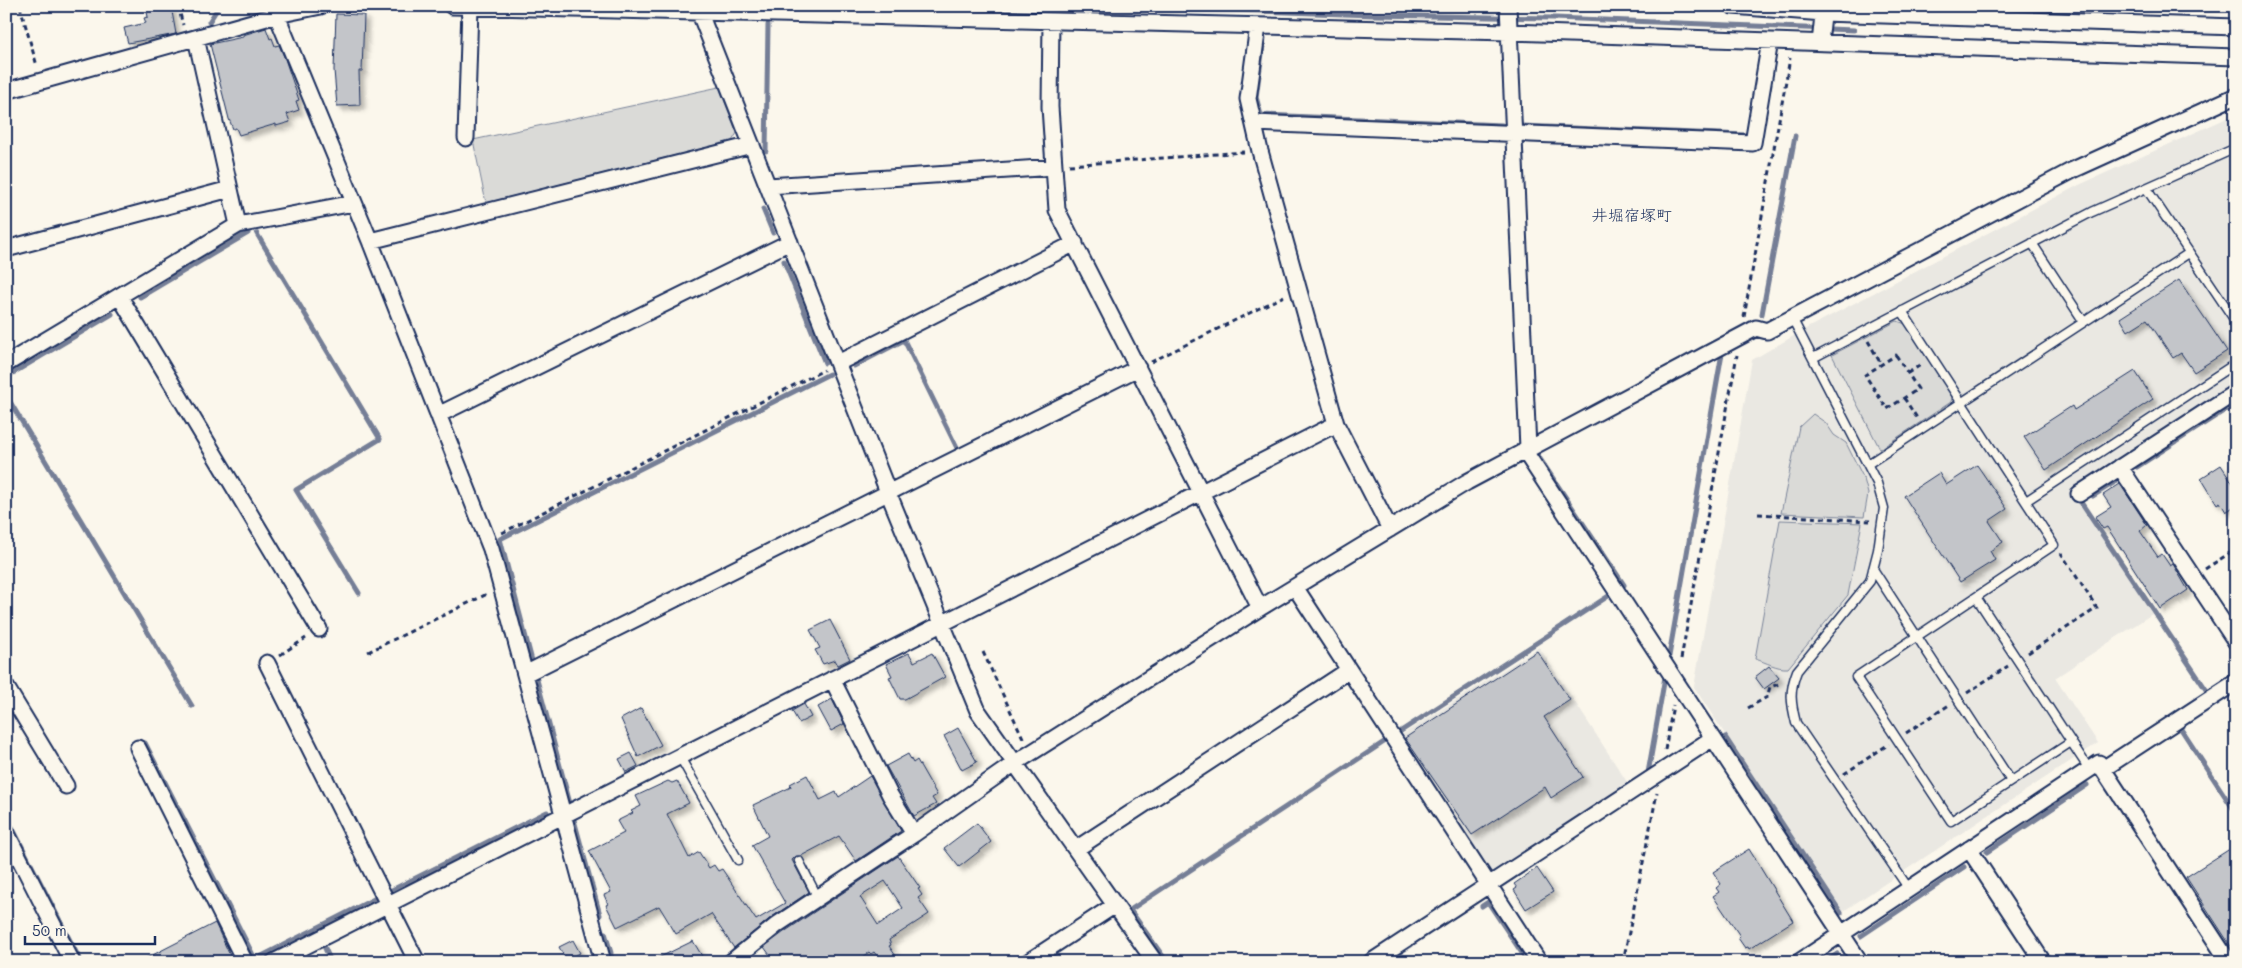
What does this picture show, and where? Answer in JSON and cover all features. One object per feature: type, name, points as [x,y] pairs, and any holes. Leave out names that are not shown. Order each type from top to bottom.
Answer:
[{"type":"street","points":[[6,91],[196,38],[275,11],[321,6]]},
{"type":"street","points":[[452,6],[736,9],[1051,21],[1508,29],[1792,42],[1822,24],[2236,28]]},
{"type":"street","points":[[1733,6],[1822,24],[2236,57]]},
{"type":"street","points":[[466,138],[470,7]]},
{"type":"street","points":[[1508,7],[1526,449],[1860,962]]},
{"type":"street","points":[[698,9],[888,492],[978,711],[1155,962]]},
{"type":"street","points":[[275,11],[370,242],[488,540],[603,962]]},
{"type":"street","points":[[1051,21],[1050,107],[1057,210],[1260,608]]},
{"type":"street","points":[[1258,26],[1248,99],[1260,151],[1336,424],[1390,529]]},
{"type":"street","points":[[196,38],[238,225]]},
{"type":"street","points":[[1254,124],[1753,143],[1770,41]]},
{"type":"street","points":[[731,962],[778,924],[914,834],[1015,762],[1260,608],[1526,449],[1756,328],[1767,331],[2073,170],[2236,96]]},
{"type":"street","points":[[370,242],[752,145]]},
{"type":"street","points":[[768,186],[1054,166]]},
{"type":"street","points":[[6,250],[230,189]]},
{"type":"street","points":[[6,364],[238,225],[354,203]]},
{"type":"street","points":[[438,415],[790,242]]},
{"type":"street","points":[[838,363],[1074,243]]},
{"type":"street","points":[[120,296],[319,629]]},
{"type":"street","points":[[525,674],[1138,368]]},
{"type":"street","points":[[2079,494],[2236,392]]},
{"type":"street","points":[[274,962],[564,817],[1200,491],[1336,424]]},
{"type":"street","points":[[2120,467],[2236,642]]},
{"type":"street","points":[[1295,587],[1539,962]]},
{"type":"street","points":[[267,663],[417,962]]},
{"type":"street","points":[[1076,848],[1348,670]]},
{"type":"street","points":[[832,679],[890,795],[914,834]]},
{"type":"street","points":[[1799,962],[1969,849],[2236,682]]},
{"type":"street","points":[[6,686],[66,786]]},
{"type":"street","points":[[1371,962],[1713,738]]},
{"type":"street","points":[[138,748],[245,962]]},
{"type":"street","points":[[2096,769],[2229,962]]},
{"type":"street","points":[[6,832],[72,962]]},
{"type":"street","points":[[1969,849],[2043,962]]},
{"type":"street","points":[[1028,962],[1115,904]]},
{"type":"lane","points":[[1813,358],[2092,212],[2236,148]]},
{"type":"lane","points":[[2146,188],[2236,322]]},
{"type":"lane","points":[[2032,243],[2084,322]]},
{"type":"lane","points":[[1868,464],[2190,253]]},
{"type":"lane","points":[[1902,311],[2054,545],[1856,677],[1951,820],[2071,742]]},
{"type":"lane","points":[[1792,318],[1878,483],[1884,508],[1870,581],[1797,671],[1792,683],[1792,705],[1796,723],[1909,889]]},
{"type":"lane","points":[[2026,501],[2236,363]]},
{"type":"lane","points":[[1873,569],[2011,781]]},
{"type":"lane","points":[[1976,597],[2071,742],[2096,769]]},
{"type":"lane","points":[[680,757],[738,860]]},
{"type":"lane","points":[[799,861],[818,898]]},
{"type":"path","points":[[20,6],[41,81]]},
{"type":"path","points":[[1623,962],[1661,772],[1741,336],[1792,42]]},
{"type":"path","points":[[1054,166],[1260,151]]},
{"type":"path","points":[[1138,368],[1298,288]]},
{"type":"path","points":[[1864,332],[1881,364]]},
{"type":"path","points":[[1896,355],[1918,389],[1887,409],[1865,374],[1881,364],[1896,355]]},
{"type":"path","points":[[1908,373],[1932,357]]},
{"type":"path","points":[[488,540],[838,363]]},
{"type":"path","points":[[1904,398],[1923,428]]},
{"type":"path","points":[[1758,514],[1882,521]]},
{"type":"path","points":[[1835,780],[2097,608],[2054,545]]},
{"type":"path","points":[[2193,577],[2236,549]]},
{"type":"path","points":[[368,652],[502,587]]},
{"type":"path","points":[[267,663],[319,629]]},
{"type":"path","points":[[984,652],[1030,753]]},
{"type":"path","points":[[1748,708],[1767,697],[1770,687],[1776,684],[1792,683]]},
{"type":"shaded area","points":[[719,87],[737,133],[732,141],[486,203],[473,140]]},
{"type":"shaded area","points":[[2236,114],[2236,383],[2072,491],[2152,614],[2055,678],[2098,743],[1842,912],[1694,687],[1752,360],[1809,327],[2079,185]]},
{"type":"shaded area","points":[[1897,321],[1906,324],[1952,396],[1951,402],[1880,449],[1832,355]]},
{"type":"shaded area","points":[[1813,414],[1826,423],[1834,435],[1846,443],[1864,479],[1868,494],[1864,517],[1781,513],[1799,427]]},
{"type":"shaded area","points":[[1780,520],[1862,523],[1848,595],[1788,668],[1755,659]]},
{"type":"shaded area","points":[[1539,647],[1629,785],[1496,872],[1488,870],[1400,736]]},
{"type":"building","points":[[146,6],[171,6],[176,34],[128,43],[124,28],[146,23],[144,18],[148,17]]},
{"type":"building","points":[[336,14],[364,15],[362,71],[359,71],[360,105],[337,106],[334,70]]},
{"type":"building","points":[[266,28],[270,39],[272,38],[275,46],[279,45],[285,59],[299,100],[296,101],[299,110],[287,114],[290,122],[276,126],[276,124],[239,135],[236,128],[233,129],[229,119],[210,44],[243,37],[243,35]]},
{"type":"building","points":[[2179,280],[2227,351],[2194,372],[2181,353],[2173,358],[2147,319],[2128,331],[2120,318]]},
{"type":"building","points":[[2135,371],[2153,399],[2046,470],[2024,437],[2072,406],[2074,410]]},
{"type":"building","points":[[1977,465],[2007,509],[1989,521],[2003,542],[1990,551],[1995,560],[1960,582],[1904,496],[1939,473],[1946,485]]},
{"type":"building","points":[[2221,465],[2236,488],[2236,505],[2226,512],[2220,502],[2217,504],[2201,478]]},
{"type":"building","points":[[2120,484],[2147,525],[2140,531],[2158,557],[2162,554],[2170,566],[2173,564],[2188,590],[2160,609],[2107,527],[2103,529],[2095,517],[2111,507],[2103,495]]},
{"type":"building","points":[[830,620],[850,659],[838,665],[835,660],[823,664],[815,650],[820,648],[810,630]]},
{"type":"building","points":[[1537,651],[1570,700],[1544,717],[1583,777],[1551,798],[1545,787],[1472,835],[1405,738]]},
{"type":"building","points":[[909,653],[914,662],[932,653],[945,677],[905,699],[900,699],[889,677],[892,676],[886,664]]},
{"type":"building","points":[[1769,666],[1779,678],[1764,689],[1755,677]]},
{"type":"building","points":[[832,699],[844,724],[831,731],[818,707]]},
{"type":"building","points":[[804,704],[811,717],[799,723],[792,711]]},
{"type":"building","points":[[641,708],[661,745],[638,757],[621,719]]},
{"type":"building","points":[[958,728],[977,762],[962,770],[944,736]]},
{"type":"building","points":[[631,753],[638,766],[626,772],[619,759]]},
{"type":"building","points":[[908,754],[913,763],[917,760],[937,795],[932,798],[936,804],[914,816],[886,766]]},
{"type":"building","points":[[807,775],[820,800],[836,792],[839,797],[870,776],[901,831],[856,861],[839,836],[801,856],[796,856],[792,860],[809,892],[772,917],[734,948],[711,914],[676,934],[659,906],[617,927],[606,905],[608,904],[604,895],[611,892],[589,851],[624,833],[617,821],[633,813],[631,811],[641,806],[636,796],[668,781],[672,783],[677,781],[689,803],[667,814],[689,858],[699,852],[709,868],[714,865],[718,871],[722,869],[756,920],[785,903],[752,845],[768,836],[753,805],[791,787],[790,784]]},
{"type":"building","points":[[977,823],[991,842],[959,867],[944,848]]},
{"type":"building","points":[[2236,845],[2236,954],[2186,877]]},
{"type":"building","points":[[1749,849],[1793,921],[1749,949],[1748,947],[1745,948],[1738,938],[1740,936],[1713,896],[1719,892],[1716,888],[1721,884],[1713,872]]},
{"type":"building","points":[[898,856],[920,888],[918,889],[922,895],[918,898],[929,914],[889,940],[891,945],[889,946],[900,962],[882,962],[874,952],[871,954],[869,952],[855,962],[775,962],[764,947]],"holes":[[[885,881],[903,908],[878,925],[860,897]]]},
{"type":"building","points":[[1537,868],[1553,892],[1526,909],[1514,890],[1517,888],[1514,884]]},
{"type":"building","points":[[215,923],[233,962],[139,962]]},
{"type":"building","points":[[573,940],[580,953],[566,960],[559,947]]},
{"type":"building","points":[[693,941],[702,956],[694,962],[650,962]]},
{"type":"waterway","points":[[209,22],[219,6]]},
{"type":"waterway","points":[[1103,6],[1373,15],[1554,18],[1854,30]]},
{"type":"waterway","points":[[766,151],[768,25]]},
{"type":"waterway","points":[[1264,39],[1256,97],[1261,115],[1502,125]]},
{"type":"waterway","points":[[1521,126],[1746,135]]},
{"type":"waterway","points":[[1762,314],[1795,136]]},
{"type":"waterway","points":[[239,196],[242,210]]},
{"type":"waterway","points":[[763,209],[773,233]]},
{"type":"waterway","points":[[140,297],[248,233]]},
{"type":"waterway","points":[[257,234],[380,439],[296,490],[359,593]]},
{"type":"waterway","points":[[784,261],[825,363]]},
{"type":"waterway","points":[[6,377],[112,314]]},
{"type":"waterway","points":[[854,366],[904,340],[957,448]]},
{"type":"waterway","points":[[1669,656],[1722,353]]},
{"type":"waterway","points":[[532,661],[500,539],[829,374]]},
{"type":"waterway","points":[[6,395],[192,706]]},
{"type":"waterway","points":[[2137,467],[2236,403]]},
{"type":"waterway","points":[[1538,449],[1536,453],[1624,585]]},
{"type":"waterway","points":[[2093,496],[2115,482]]},
{"type":"waterway","points":[[2082,504],[2207,691]]},
{"type":"waterway","points":[[1398,733],[1610,595]]},
{"type":"waterway","points":[[1648,773],[1665,677]]},
{"type":"waterway","points":[[537,680],[569,800]]},
{"type":"waterway","points":[[2179,726],[2236,813]]},
{"type":"waterway","points":[[1725,737],[1841,913]]},
{"type":"waterway","points":[[1167,962],[1130,910],[1384,742]]},
{"type":"waterway","points":[[145,743],[253,955]]},
{"type":"waterway","points":[[1987,852],[2087,785]]},
{"type":"waterway","points":[[390,891],[547,812]]},
{"type":"waterway","points":[[574,820],[600,915]]},
{"type":"waterway","points":[[12,827],[81,962]]},
{"type":"waterway","points":[[1861,936],[1964,867]]},
{"type":"waterway","points":[[258,958],[376,898]]},
{"type":"waterway","points":[[1482,906],[1488,902],[1528,962]]},
{"type":"waterway","points":[[605,933],[611,953]]},
{"type":"waterway","points":[[1385,962],[1411,945]]},
{"type":"waterway","points":[[324,946],[331,962]]},
{"type":"waterway","points":[[1825,962],[1837,954]]},
{"type":"waterway","points":[[612,957],[613,962]]},
{"type":"district","name":"井堀宿塚町","points":[[1632,215]]}]
